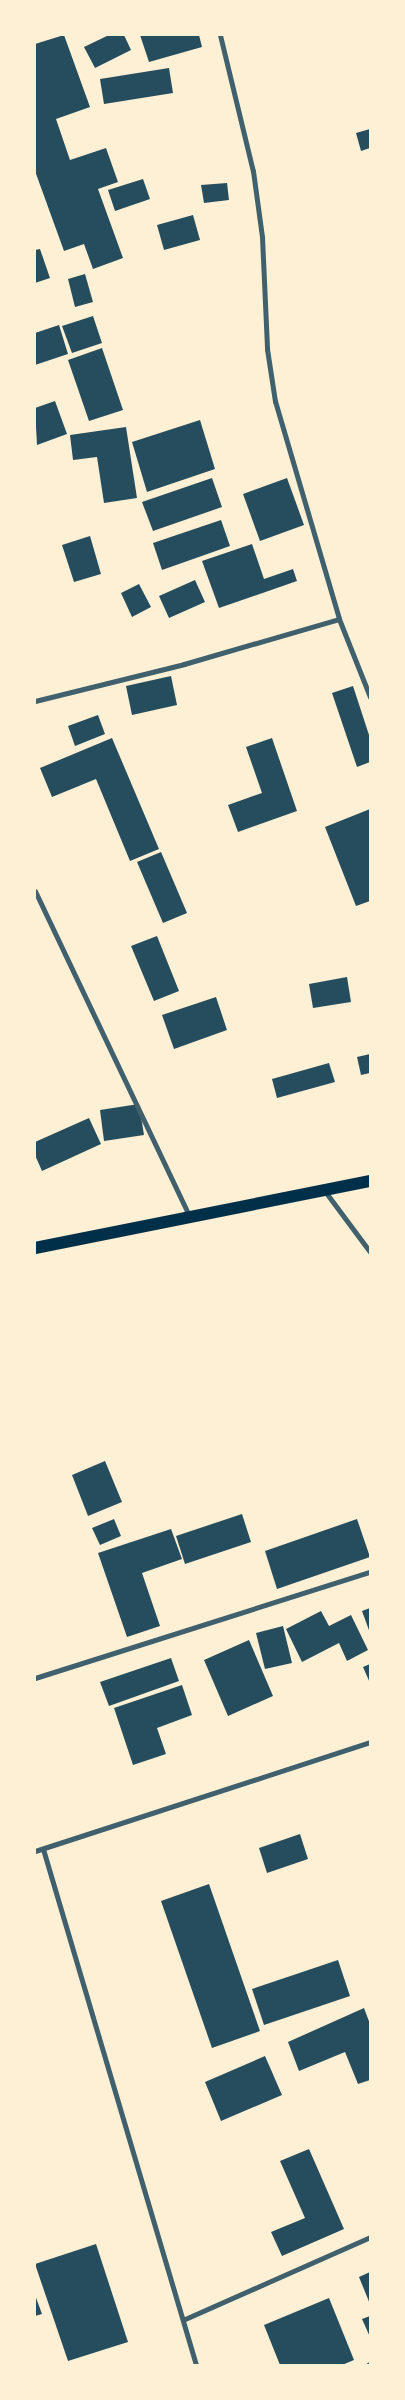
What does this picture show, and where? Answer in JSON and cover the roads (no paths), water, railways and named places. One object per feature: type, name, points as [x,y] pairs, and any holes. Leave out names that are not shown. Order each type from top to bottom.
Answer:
[{"type":"main road","points":[[35,1248],[370,1181]]},
{"type":"street","points":[[220,35],[253,170],[262,237],[267,349],[275,401],[339,619],[370,697]]},
{"type":"street","points":[[35,701],[184,664],[339,619]]},
{"type":"street","points":[[35,891],[189,1217]]},
{"type":"street","points":[[324,1190],[370,1252]]},
{"type":"street","points":[[35,1678],[370,1572]]},
{"type":"street","points":[[35,1851],[370,1742]]},
{"type":"street","points":[[43,1849],[196,2365]]},
{"type":"street","points":[[184,2320],[370,2237]]}]
